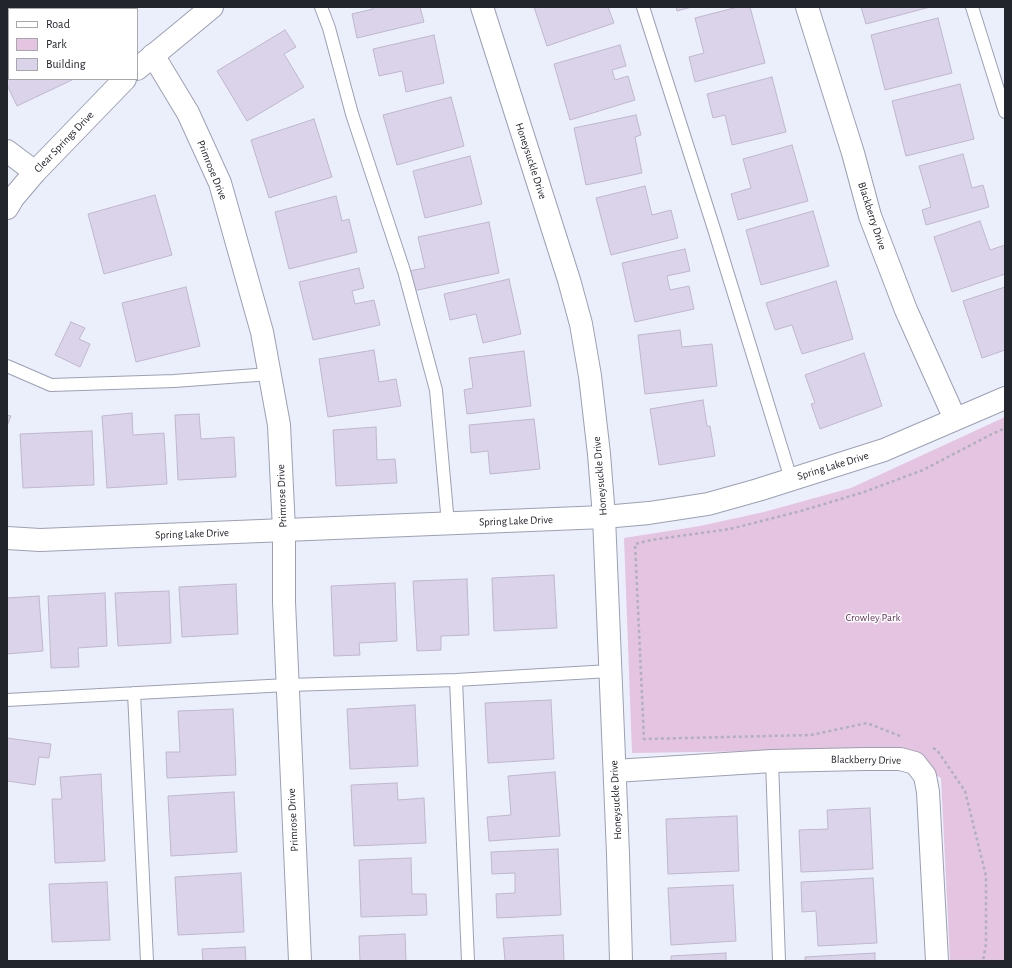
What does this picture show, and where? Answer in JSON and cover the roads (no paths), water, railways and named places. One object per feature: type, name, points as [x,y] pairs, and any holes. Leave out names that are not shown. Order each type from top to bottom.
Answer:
[{"type":"street","points":[[138,68],[212,7]]},
{"type":"street","name":"Honeysuckle Drive","points":[[482,7],[569,280],[581,324],[590,376],[599,454],[604,517],[618,846],[621,961]]},
{"type":"street","name":"Blackberry Drive","points":[[807,7],[853,153],[870,216],[906,310],[955,419]]},
{"type":"street","name":"Primrose Drive","points":[[153,55],[188,113],[220,183],[262,332],[279,425],[284,530],[284,602],[287,685],[300,961]]},
{"type":"street","name":"Clear Springs Drive","points":[[7,208],[13,198],[34,172],[124,80]]},
{"type":"street","points":[[7,151],[34,172]]},
{"type":"street","name":"Spring Lake Drive","points":[[7,538],[40,540],[448,524],[604,517],[649,513],[708,504],[884,450],[1005,398]]},
{"type":"street","name":"Blackberry Drive","points":[[614,771],[772,761],[900,759],[915,763],[925,776],[928,792],[937,961]]},
{"type":"lane","points":[[321,7],[329,28],[352,114],[404,271],[436,390],[448,524]]},
{"type":"lane","points":[[643,7],[717,236],[791,479]]},
{"type":"lane","points":[[972,7],[1005,112]]},
{"type":"lane","points":[[7,366],[52,385],[174,381],[270,374]]},
{"type":"lane","points":[[7,700],[287,685],[456,680],[610,671]]},
{"type":"lane","points":[[456,680],[468,961]]},
{"type":"lane","points":[[134,694],[146,961]]},
{"type":"lane","points":[[772,761],[779,961]]},
{"type":"park label","name":"Crowley Park","points":[[873,618]]}]
